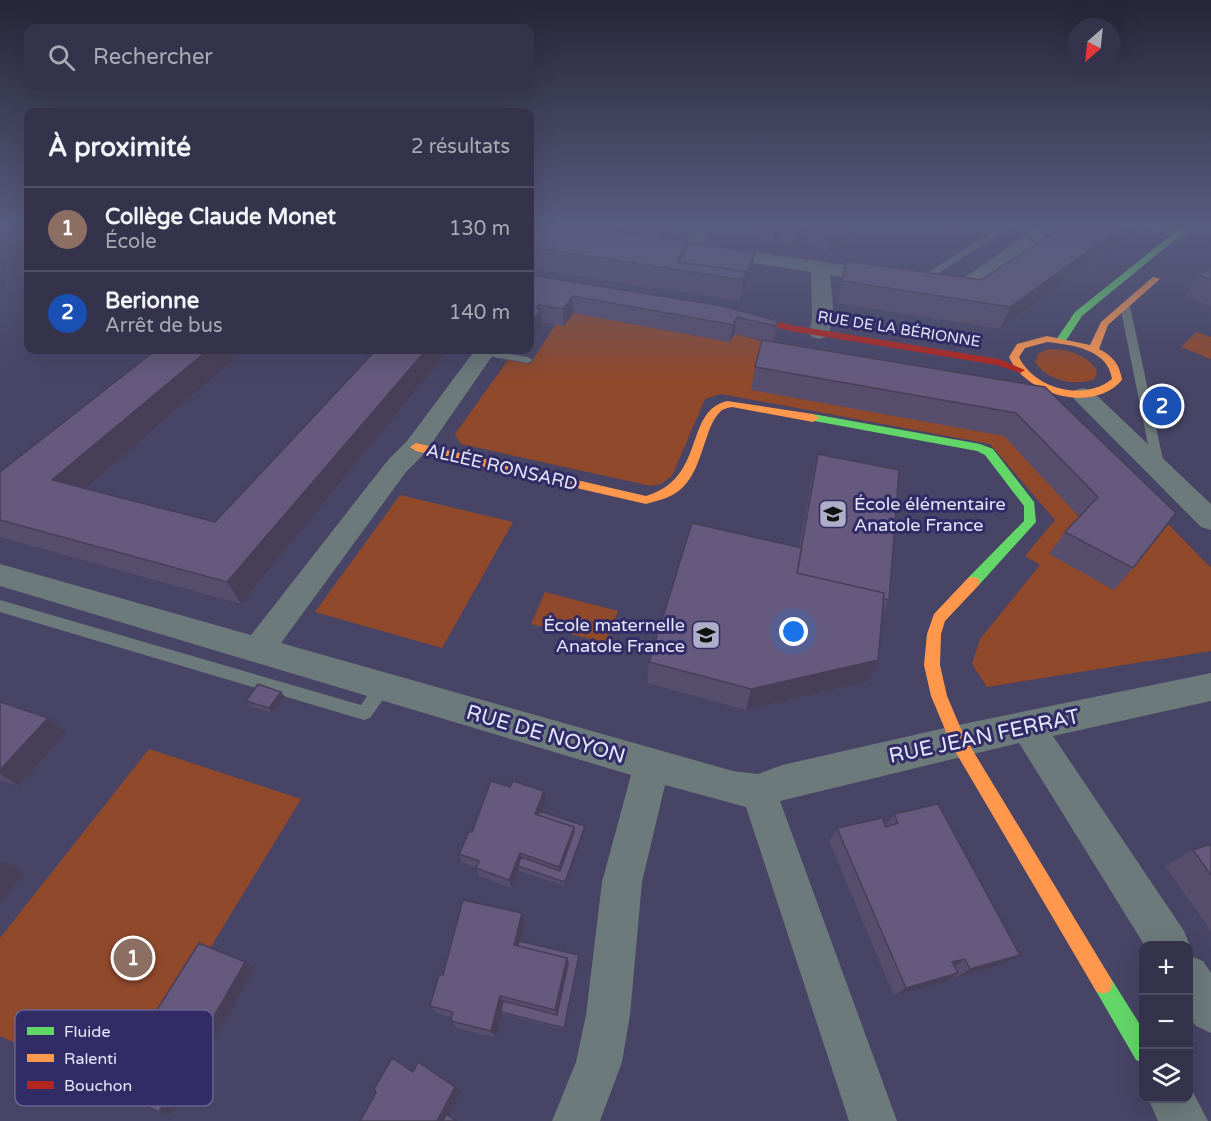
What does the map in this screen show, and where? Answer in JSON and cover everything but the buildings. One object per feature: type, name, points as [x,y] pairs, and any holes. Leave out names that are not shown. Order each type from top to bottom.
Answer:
[{"type":"street","points":[[820,276],[820,326]]},
{"type":"street","points":[[878,276],[954,286],[969,284],[980,276]]},
{"type":"street","points":[[1061,340],[1078,314],[1125,276]]},
{"type":"street","points":[[1083,395],[1107,391],[1118,380],[1112,364],[1093,350],[1104,324],[1160,276]]},
{"type":"street","name":"RUE DE LA BÉRIONNE","points":[[1083,395],[1054,390],[1040,384],[1020,370],[999,362],[820,326],[793,316],[735,313],[790,328],[820,326],[999,349],[1035,340],[1061,340],[1093,350]]},
{"type":"street","points":[[1018,346],[1014,353],[1020,370]]},
{"type":"street","points":[[416,447],[475,354]]},
{"type":"street","points":[[1083,395],[1211,520]]},
{"type":"street","name":"ALLÉE RONSARD","points":[[258,650],[397,466],[416,447],[646,500],[657,499],[676,490],[687,478],[708,422],[719,407],[732,404],[980,448],[989,452],[1030,506],[1030,522],[939,618],[933,632],[933,675],[943,712],[958,741]]},
{"type":"street","name":"RUE DE NOYON","points":[[0,575],[733,788],[759,792]]},
{"type":"street","name":"RUE JEAN FERRAT","points":[[759,792],[782,782],[958,741],[1211,687]]},
{"type":"street","points":[[1027,726],[1166,941]]},
{"type":"street","points":[[958,741],[1141,1049]]},
{"type":"street","points":[[576,1121],[599,1062],[608,1015],[622,882],[652,764]]},
{"type":"street","points":[[759,792],[873,1121]]},
{"type":"street","points":[[1193,984],[1211,1011]]},
{"type":"street","points":[[1174,1103],[1184,1121]]},
{"type":"lane","points":[[918,282],[927,276]]},
{"type":"lane","points":[[1125,306],[1160,471]]},
{"type":"lane","points":[[494,354],[528,360]]},
{"type":"lane","points":[[0,606],[364,713],[384,687]]},
{"type":"shaded area","points":[[573,313],[730,342],[734,334],[1062,415],[1211,568],[1211,651],[987,687],[972,664],[980,639],[1040,565],[1025,556],[1055,520],[990,444],[721,394],[705,399],[672,476],[661,484],[651,486],[461,444],[455,434],[508,360],[530,364],[556,324],[564,326]]},
{"type":"shaded area","points":[[1196,332],[1211,337],[1211,359],[1181,347]]},
{"type":"shaded area","points":[[1046,350],[1067,351],[1080,355],[1096,369],[1097,374],[1094,379],[1078,382],[1054,377],[1046,373],[1035,362],[1039,353]]},
{"type":"shaded area","points":[[400,495],[513,522],[442,648],[315,612]]},
{"type":"shaded area","points":[[545,592],[618,611],[606,643],[531,624]]},
{"type":"shaded area","points":[[149,749],[301,799],[172,1010],[15,1010],[15,1043],[0,1036],[0,938]]},
{"type":"traffic: fast","points":[[1061,340],[1078,314],[1125,276]]},
{"type":"traffic: fast","points":[[813,418],[980,448],[989,452],[1030,505],[1030,522],[973,582]]},
{"type":"traffic: fast","points":[[1103,984],[1142,1049]]},
{"type":"traffic: slow","points":[[1093,350],[1104,324],[1156,279]]},
{"type":"traffic: slow","points":[[1047,339],[1080,345],[1102,354],[1116,369],[1117,380],[1107,388],[1093,393],[1077,394],[1044,386],[1030,378],[1019,369],[1014,357],[1021,346],[1047,339]]},
{"type":"traffic: slow","points":[[416,447],[646,500],[671,491],[686,476],[710,418],[718,408],[732,404],[813,418]]},
{"type":"traffic: slow","points":[[973,582],[939,618],[934,634],[932,665],[939,696],[958,741],[1103,984]]},
{"type":"traffic: jam","points":[[735,313],[790,328],[999,362],[1020,370]]},
{"type":"place","name":"Berionne","points":[[1162,406]]},
{"type":"place","name":"École élémentaire Anatole France","points":[[833,514]]},
{"type":"place","name":"École maternelle Anatole France","points":[[706,635]]},
{"type":"place","name":"Collège Claude Monet","points":[[133,958]]}]
